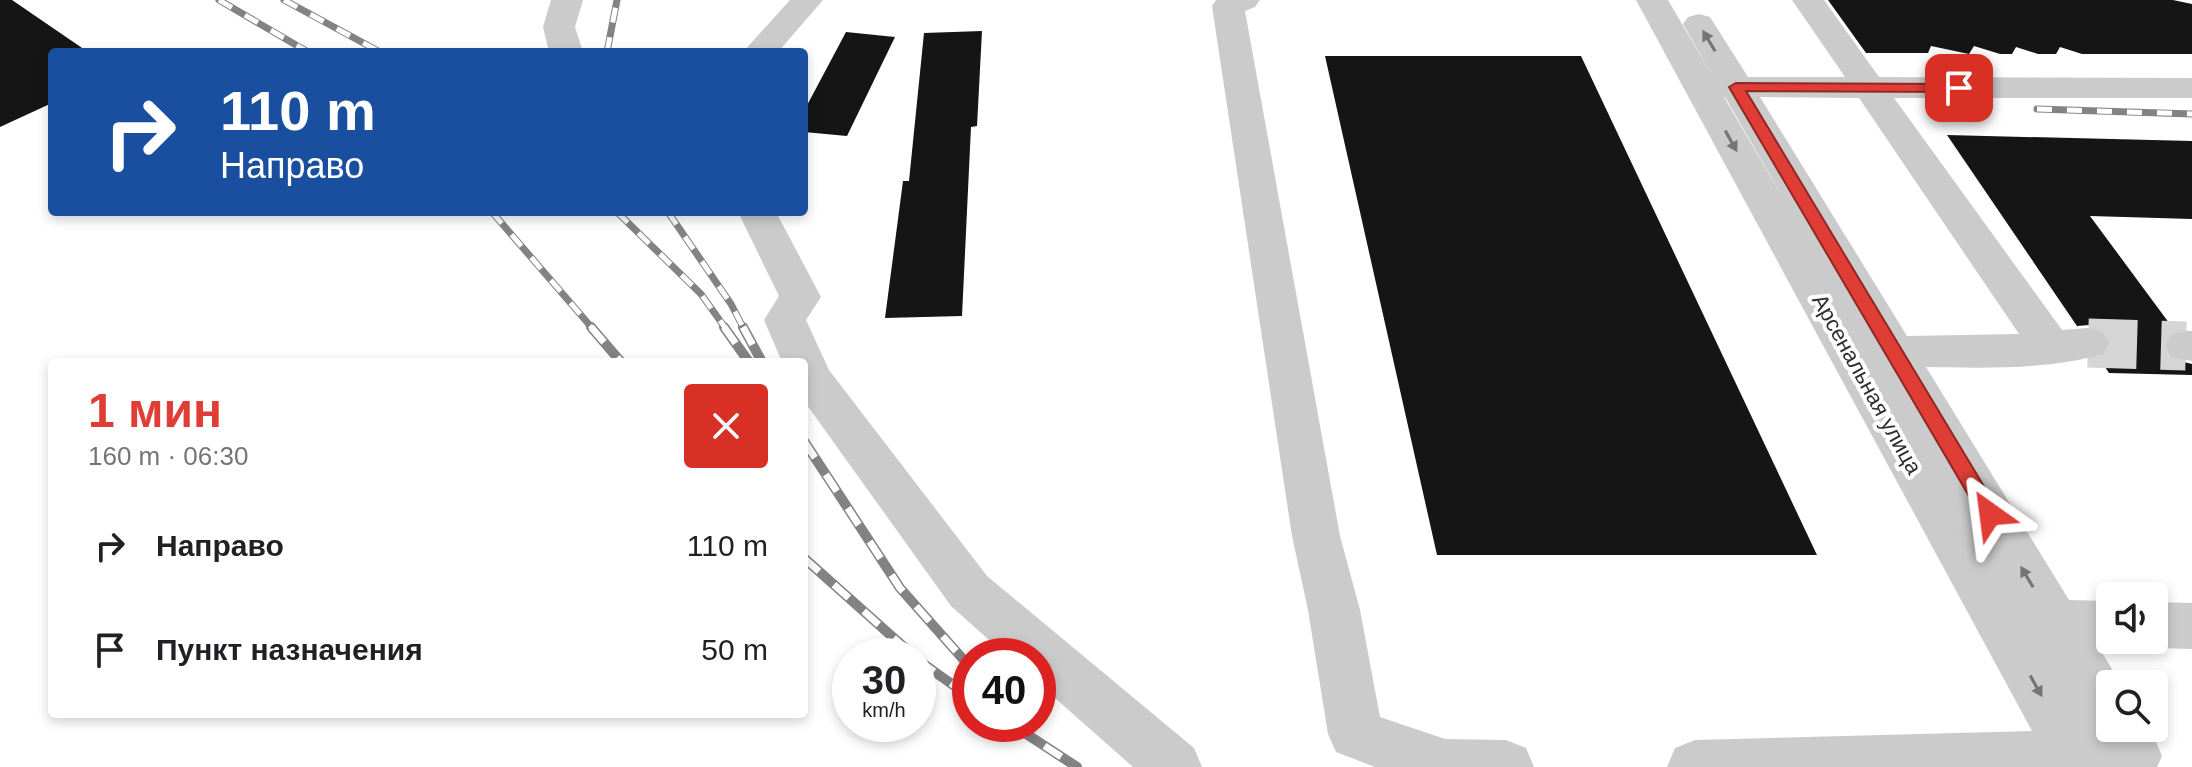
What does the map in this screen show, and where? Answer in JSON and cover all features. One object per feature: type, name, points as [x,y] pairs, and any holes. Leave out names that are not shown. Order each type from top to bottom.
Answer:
[{"type":"street","points":[[565,48],[559,27],[567,0]]},
{"type":"street","points":[[764,48],[807,0]]},
{"type":"street","points":[[1244,0],[1228,6],[1316,536],[1334,610],[1356,734],[1445,766],[1506,767]]},
{"type":"street","name":"Арсенальная улица","points":[[1652,0],[1718,87],[1893,351],[2054,622],[2110,749]]},
{"type":"street","name":"Арсенальная улица","points":[[1685,0],[1718,87],[1848,350],[2000,621],[2110,749]]},
{"type":"street","points":[[1808,0],[1871,88],[2069,345],[1994,352],[1848,350]]},
{"type":"street","points":[[1718,87],[2192,88]]},
{"type":"street","points":[[759,216],[800,297],[785,320],[802,358]]},
{"type":"street","points":[[808,371],[969,591],[1174,767]]},
{"type":"street","points":[[2000,621],[2096,624]]},
{"type":"street","points":[[2168,625],[2192,626]]},
{"type":"street","points":[[1695,767],[2110,749]]},
{"type":"building","points":[[0,0],[12,0],[82,48],[48,48],[48,105],[0,127]]},
{"type":"building","points":[[1828,0],[2173,0],[2192,4],[2192,54],[2082,54],[2060,47],[2056,54],[2038,54],[2016,47],[2012,54],[2000,54],[1974,46],[1969,54],[1931,46],[1928,53],[1866,53]]},
{"type":"building","points":[[982,31],[977,126],[971,127],[962,316],[885,318],[903,181],[909,181],[924,33]]},
{"type":"building","points":[[846,32],[895,37],[847,136],[808,132],[808,103]]},
{"type":"building","points":[[1325,56],[1581,56],[1817,555],[1437,555]]},
{"type":"building","points":[[1947,135],[2192,141],[2192,219],[2090,216],[2175,331],[2168,334],[2162,345],[2168,358],[2192,364],[2192,375],[2109,373],[2099,358],[2106,355],[2112,344],[2106,331],[2089,325],[2077,326]]},
{"type":"tunnel","points":[[2088,343],[2186,346]]},
{"type":"railway","points":[[219,0],[301,48]]},
{"type":"railway","points":[[284,0],[373,48]]},
{"type":"railway","points":[[608,48],[617,0]]},
{"type":"railway","points":[[2037,109],[2192,114]]},
{"type":"railway","points":[[495,216],[593,329]]},
{"type":"railway","points":[[621,216],[701,294],[726,329]]},
{"type":"railway","points":[[671,216],[731,304],[744,329]]},
{"type":"railway","points":[[591,327],[618,358]]},
{"type":"railway","points":[[724,327],[746,358]]},
{"type":"railway","points":[[743,327],[760,358]]},
{"type":"railway","points":[[808,447],[900,588],[952,647]]},
{"type":"railway","points":[[808,562],[894,638]]},
{"type":"railway","points":[[936,673],[952,684]]},
{"type":"railway","points":[[1039,742],[1077,767]]},
{"type":"route","points":[[1959,88],[1736,87],[1990,514]]}]
